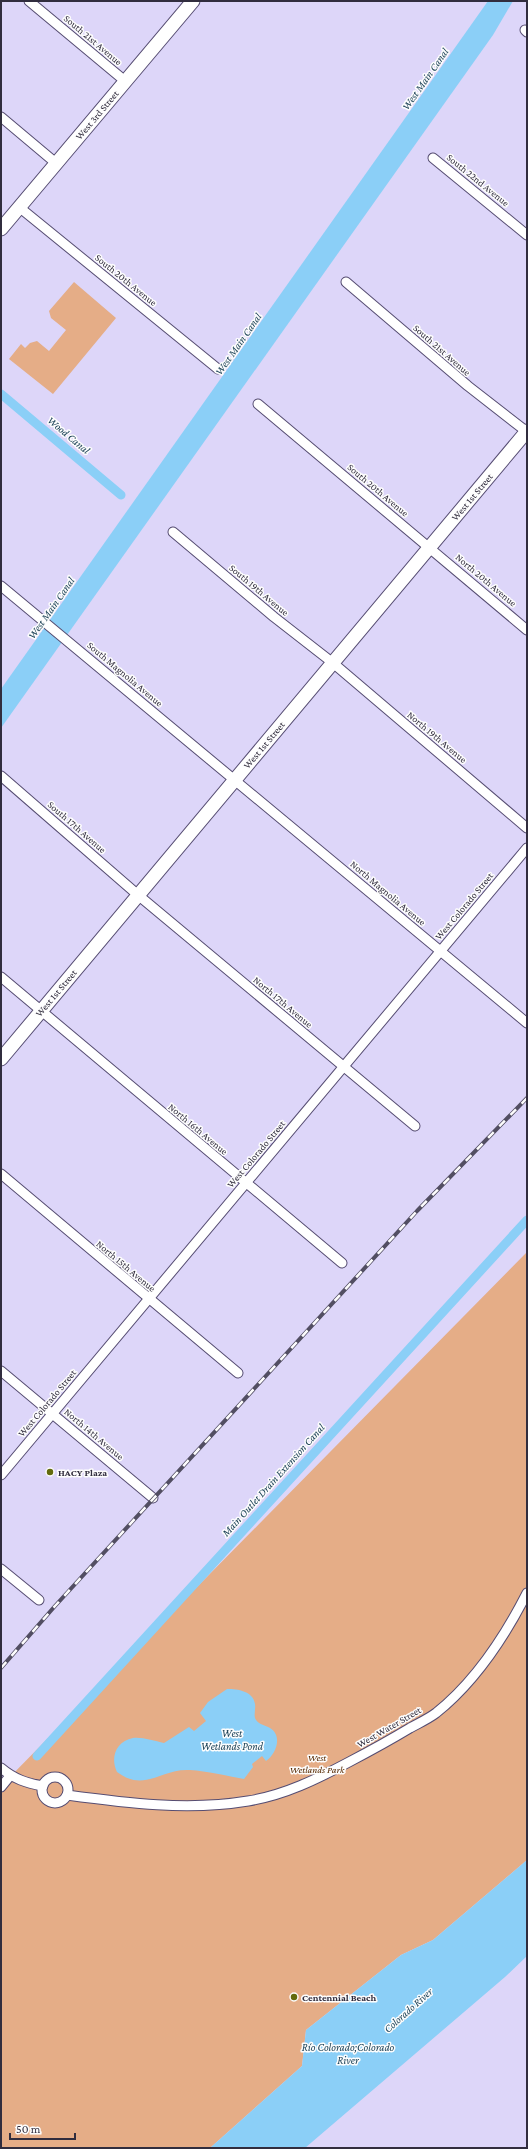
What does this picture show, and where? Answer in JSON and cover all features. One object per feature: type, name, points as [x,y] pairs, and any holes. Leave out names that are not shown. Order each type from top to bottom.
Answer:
[{"type":"main road","name":"West 3rd Street","points":[[1,229],[193,1]]},
{"type":"main road","name":"West 1st Street","points":[[1,1059],[527,432]]},
{"type":"street","name":"South 21st Avenue","points":[[29,1],[125,81]]},
{"type":"street","points":[[1,117],[57,164]]},
{"type":"street","name":"South 22nd Avenue","points":[[433,158],[527,235]]},
{"type":"street","name":"South 20th Avenue","points":[[19,208],[218,369]]},
{"type":"street","name":"South 21st Avenue","points":[[346,282],[468,386],[527,432]]},
{"type":"street","name":"South 20th Avenue","points":[[258,404],[430,547]]},
{"type":"street","name":"South 19th Avenue","points":[[173,532],[274,617],[333,663]]},
{"type":"street","name":"North 20th Avenue","points":[[430,547],[527,630]]},
{"type":"street","name":"South Magnolia Avenue","points":[[1,586],[235,780]]},
{"type":"street","name":"North 19th Avenue","points":[[333,663],[527,828]]},
{"type":"street","name":"South 17th Avenue","points":[[1,776],[138,895]]},
{"type":"street","name":"North Magnolia Avenue","points":[[235,780],[527,1023]]},
{"type":"street","name":"West Colorado Street","points":[[1,1475],[527,848]]},
{"type":"street","name":"North 17th Avenue","points":[[138,895],[414,1126]]},
{"type":"street","name":"North 16th Avenue","points":[[1,977],[342,1263]]},
{"type":"street","name":"North 15th Avenue","points":[[1,1174],[148,1299],[238,1373]]},
{"type":"street","name":"North 14th Avenue","points":[[1,1371],[153,1498]]},
{"type":"street","points":[[1,1569],[38,1600]]},
{"type":"street","name":"West Water Street","points":[[67,1795],[124,1803],[197,1805],[248,1801],[304,1786],[381,1746],[436,1713],[464,1686],[487,1657],[516,1614],[527,1592]]},
{"type":"street","points":[[1,1768],[10,1776],[26,1783],[43,1786]]},
{"type":"street","points":[[1,1787],[10,1776]]},
{"type":"street","points":[[61,1778],[66,1784],[67,1795],[61,1802],[48,1801],[42,1794],[43,1786],[48,1779],[61,1778]]},
{"type":"green space","points":[[74,282],[116,318],[53,394],[9,359],[21,344],[25,348],[30,343],[37,341],[49,351],[66,330],[51,318],[49,311]]},
{"type":"green space","name":"West Wetlands Park","points":[[527,1252],[527,1860],[433,1940],[401,1955],[306,2030],[302,2066],[210,2148],[1,2148],[1,1786]]},
{"type":"water","points":[[488,1],[513,1],[493,35],[1,728],[1,689]]},
{"type":"water","name":"West Wetlands Pond","points":[[227,1689],[240,1690],[251,1696],[255,1704],[256,1720],[274,1731],[277,1740],[277,1745],[270,1758],[266,1761],[262,1756],[252,1764],[253,1767],[244,1779],[210,1772],[180,1770],[145,1780],[136,1780],[127,1778],[117,1772],[114,1761],[116,1751],[122,1743],[133,1738],[137,1738],[164,1743],[189,1727],[194,1731],[206,1721],[200,1713],[208,1702]]},
{"type":"water","name":"Río Colorado;Colorado River","points":[[527,1860],[527,1956],[505,1977],[305,2148],[210,2148],[302,2066],[306,2030],[401,1955],[433,1940]]},
{"type":"waterway","name":"Wood Canal","points":[[1,394],[121,495]]},
{"type":"waterway","name":"Main Outlet Drain Extension Canal","points":[[37,1756],[527,1220]]},
{"type":"railway","points":[[1,1668],[55,1606],[417,1211],[527,1098]]},
{"type":"place","name":"HACY Plaza","points":[[50,1472]]},
{"type":"place","name":"Centennial Beach","points":[[294,1997]]},
{"type":"water label","name":"West Main Canal","points":[[425,79]]},
{"type":"water label","name":"West Main Canal","points":[[238,344]]},
{"type":"water label","name":"West Main Canal","points":[[51,608]]},
{"type":"water label","name":"Colorado River","points":[[408,2010]]}]
